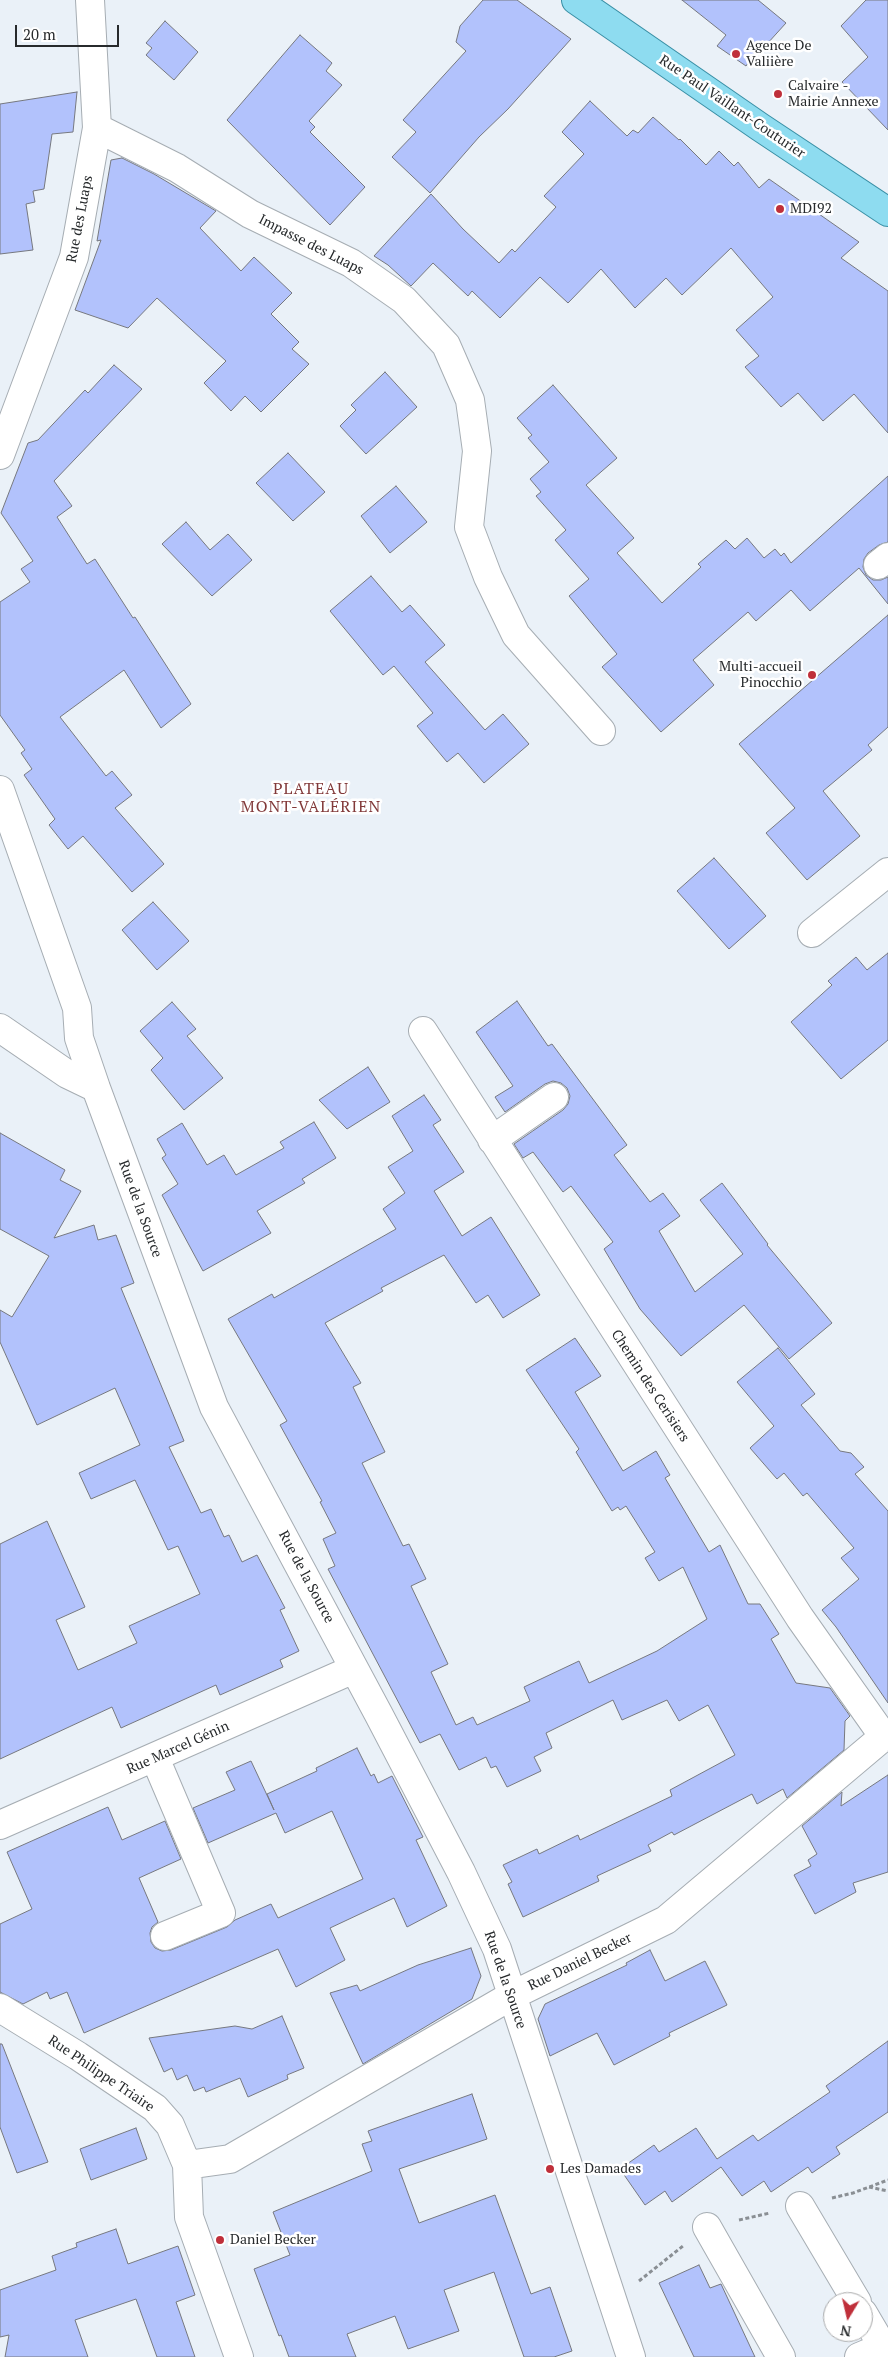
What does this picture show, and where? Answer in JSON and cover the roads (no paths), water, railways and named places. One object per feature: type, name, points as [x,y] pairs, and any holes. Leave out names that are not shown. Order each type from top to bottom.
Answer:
[{"type":"main road","name":"Rue Paul Vaillant-Couturier","points":[[576,0],[760,127],[888,212]]},
{"type":"street","name":"Rue des Luaps","points":[[0,455],[74,257],[97,128],[90,0]]},
{"type":"street","name":"Impasse des Luaps","points":[[97,128],[178,168],[250,214],[351,263],[404,300],[446,345],[470,400],[477,451],[469,527],[488,577],[516,635],[601,731]]},
{"type":"street","name":"Rue de la Source","points":[[0,790],[78,1008],[79,1038],[96,1088],[214,1407],[461,1872],[497,1949],[632,2357]]},
{"type":"street","points":[[812,933],[888,872]]},
{"type":"street","points":[[0,1028],[67,1074],[96,1088]]},
{"type":"street","name":"Chemin des Cerisiers","points":[[423,1031],[800,1618],[886,1735]]},
{"type":"street","points":[[492,1140],[554,1097]]},
{"type":"street","name":"Rue Marcel Génin","points":[[0,1825],[354,1669]]},
{"type":"street","name":"Rue Daniel Becker","points":[[187,2165],[230,2159],[511,1996],[666,1920],[886,1735]]},
{"type":"street","points":[[155,1758],[221,1913],[165,1936]]},
{"type":"street","name":"Rue Philippe Triaire","points":[[0,2008],[78,2056],[156,2108],[170,2125],[187,2165],[189,2217],[239,2357]]},
{"type":"street","points":[[800,2206],[851,2292]]},
{"type":"street","points":[[707,2227],[781,2357]]},
{"type":"street","points":[[859,2357],[883,2347],[873,2330]]},
{"type":"place","name":"Agence De Valiière","points":[[736,54]]},
{"type":"place","name":"Calvaire - Mairie Annexe","points":[[778,94]]},
{"type":"place","name":"MDI92","points":[[780,209]]},
{"type":"place","name":"Multi-accueil Pinocchio","points":[[812,675]]},
{"type":"place","name":"Les Damades","points":[[550,2169]]},
{"type":"place","name":"Daniel Becker","points":[[220,2240]]},
{"type":"district","name":"PLATEAU MONT-VALÉRIEN","points":[[311,798]]}]
